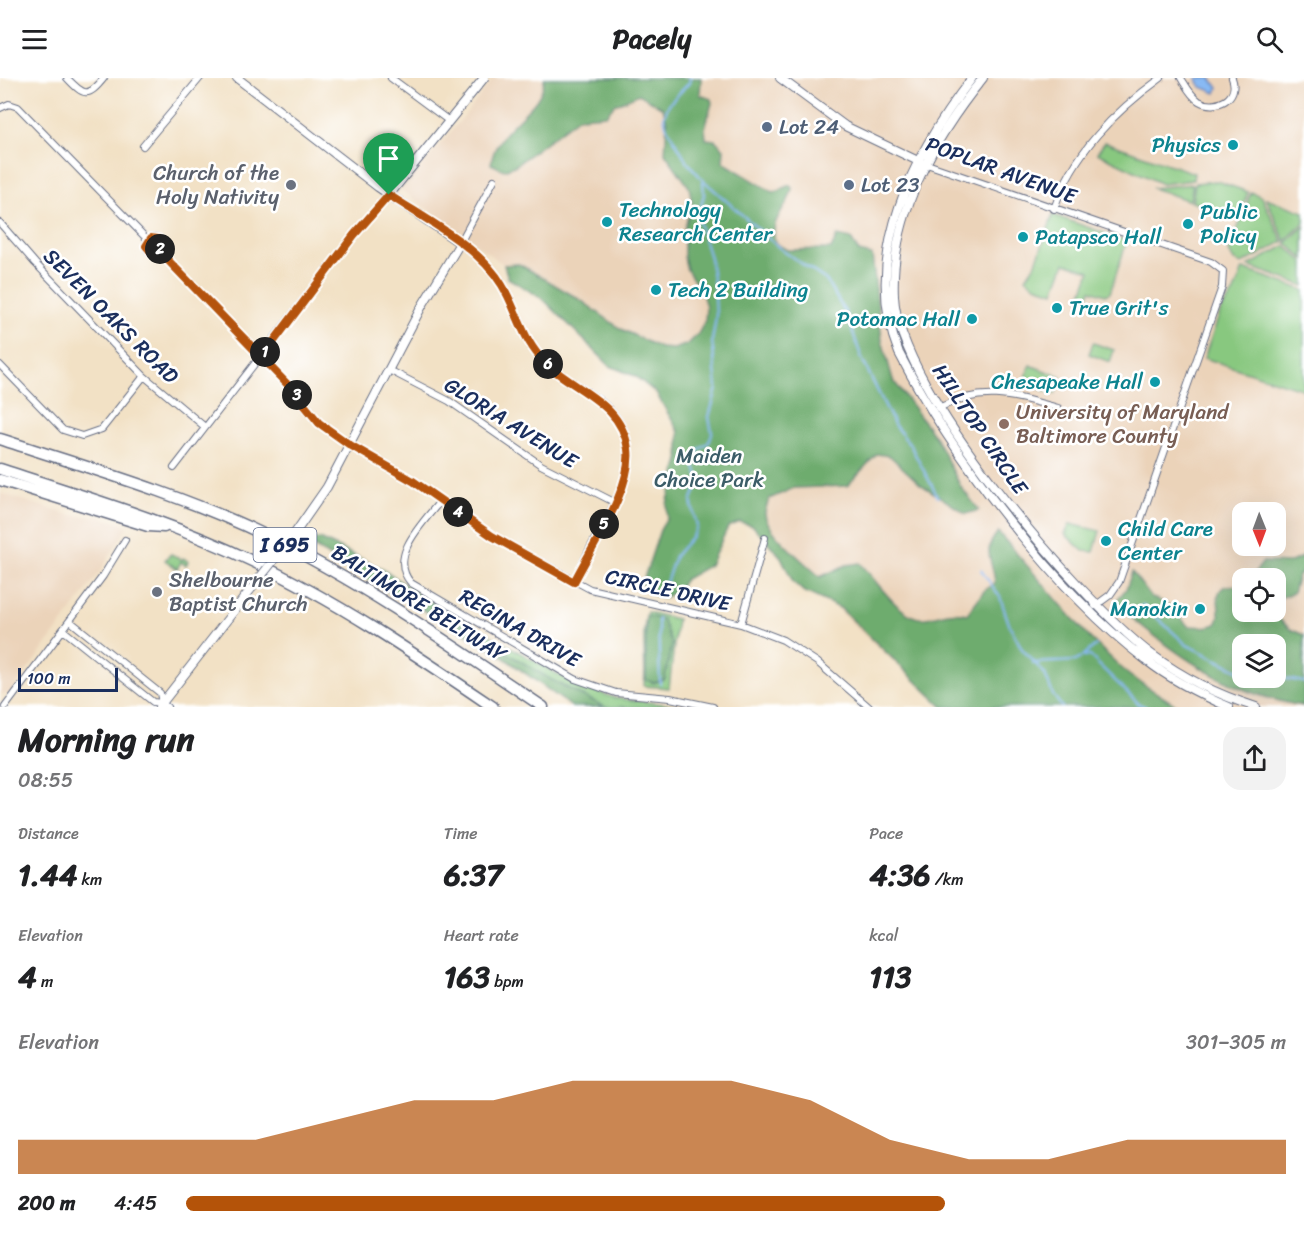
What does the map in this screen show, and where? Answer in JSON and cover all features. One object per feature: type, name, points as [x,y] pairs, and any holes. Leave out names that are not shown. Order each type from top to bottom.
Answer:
[{"type":"highway","name":"BALTIMORE BELTWAY","points":[[0,439],[161,491],[265,535],[364,588],[543,707]]},
{"type":"highway","name":"I 695","points":[[0,469],[177,528],[253,561],[307,588],[376,629],[493,707]]},
{"type":"highway","points":[[0,480],[148,526],[177,528]]},
{"type":"street","points":[[67,78],[79,91],[87,93],[94,90],[104,78]]},
{"type":"street","points":[[143,146],[200,78]]},
{"type":"street","points":[[237,78],[389,195],[460,243],[494,273],[510,299],[524,335],[541,358],[563,378],[605,406],[616,418],[624,433],[628,463],[624,486],[574,582]]},
{"type":"street","points":[[391,78],[449,122]]},
{"type":"street","points":[[174,468],[354,235],[484,78]]},
{"type":"street","name":"POPLAR AVENUE","points":[[780,78],[845,126],[922,162],[1211,262],[1223,271],[1222,287],[1119,582],[1110,595],[1094,607]]},
{"type":"street","name":"HILLTOP CIRCLE","points":[[972,78],[938,125],[922,162],[896,253],[894,297],[896,316],[907,349],[936,408],[1022,521],[1094,607],[1146,661],[1174,680],[1229,707]]},
{"type":"street","name":"HILLTOP CIRCLE","points":[[922,162],[983,78]]},
{"type":"street","points":[[1054,209],[1074,165],[1085,148],[1127,105],[1161,78]]},
{"type":"street","points":[[1181,78],[1195,98],[1209,105],[1227,100],[1233,89],[1232,78]]},
{"type":"street","name":"CIRCLE DRIVE","points":[[0,108],[9,104],[18,107],[148,240]]},
{"type":"street","points":[[163,706],[316,505],[494,180]]},
{"type":"street","name":"SEVEN OAKS ROAD","points":[[0,223],[144,376],[205,427]]},
{"type":"street","name":"CIRCLE DRIVE","points":[[158,239],[162,245],[159,251],[152,253],[147,249],[148,240],[158,239]]},
{"type":"street","name":"CIRCLE DRIVE","points":[[159,251],[262,357],[319,423],[350,445],[441,500],[492,536],[574,582],[613,596],[741,624],[783,640],[817,662],[869,707]]},
{"type":"street","points":[[0,365],[63,430],[82,436],[102,429],[144,376]]},
{"type":"street","name":"GLORIA AVENUE","points":[[389,370],[449,401],[541,465],[616,503]]},
{"type":"street","points":[[936,408],[967,396],[992,393],[1014,396],[1058,408]]},
{"type":"street","name":"REGINA DRIVE","points":[[441,500],[402,556],[403,570],[411,583],[575,679],[616,693],[670,698],[713,707]]},
{"type":"street","points":[[741,624],[765,538]]},
{"type":"street","points":[[0,699],[6,706],[103,576],[125,540]]},
{"type":"street","name":"HILLTOP CIRCLE","points":[[1094,607],[1177,671],[1209,689],[1256,707]]},
{"type":"street","points":[[70,621],[160,693],[163,706]]},
{"type":"street","points":[[63,630],[153,702],[163,706]]},
{"type":"shaded area","name":"University of Maryland Baltimore County","points":[[493,78],[1304,78],[1304,707],[944,707],[856,628],[730,493],[757,466],[525,280],[401,190],[465,115]]},
{"type":"shaded area","points":[[0,493],[70,515],[102,518],[128,526],[100,572],[11,692],[6,694],[0,694]]},
{"type":"green space","name":"Maiden Choice Park","points":[[544,78],[701,78],[700,95],[711,99],[712,103],[705,128],[706,139],[715,140],[724,149],[723,162],[772,192],[789,185],[792,188],[777,219],[775,243],[787,250],[831,249],[837,236],[851,239],[859,252],[872,255],[882,340],[893,380],[936,438],[961,487],[979,510],[966,514],[920,484],[890,456],[877,454],[847,486],[794,488],[769,499],[765,511],[767,521],[788,547],[820,577],[846,565],[860,563],[899,607],[917,618],[926,618],[950,613],[967,614],[984,591],[995,583],[989,551],[998,532],[1089,637],[1130,676],[1179,707],[943,707],[840,608],[803,591],[793,582],[781,557],[753,526],[740,522],[728,527],[710,565],[685,579],[677,591],[664,598],[652,594],[642,584],[660,530],[667,518],[667,504],[679,460],[679,432],[656,393],[635,376],[610,366],[543,299],[508,278],[504,265],[519,264],[579,299],[621,329],[660,348],[674,349],[688,344],[698,334],[705,321],[706,307],[702,293],[687,270],[684,257],[684,230],[692,202],[689,187],[665,153],[667,122],[663,108],[639,94],[614,105],[606,115],[579,117],[516,165],[504,170],[491,164],[501,138],[536,100],[542,90]]},
{"type":"green space","points":[[1105,142],[1194,173],[1193,180],[1162,184],[1097,153]]},
{"type":"green space","points":[[1217,181],[1248,192],[1239,218],[1192,202],[1195,183]]},
{"type":"green space","points":[[1193,184],[1190,201],[1152,188]]},
{"type":"green space","points":[[1251,192],[1262,197],[1283,242],[1242,264],[1234,261],[1229,252]]},
{"type":"green space","points":[[1266,198],[1304,212],[1304,223],[1285,241]]},
{"type":"green space","points":[[1053,215],[1127,241],[1110,293],[1105,295],[1091,290],[1088,296],[1081,296],[1090,271],[1065,263],[1054,292],[1035,286],[1026,278],[1036,263]]},
{"type":"green space","points":[[1304,226],[1304,259],[1286,243]]},
{"type":"green space","points":[[1285,246],[1304,262],[1304,286],[1248,266]]},
{"type":"green space","points":[[1243,269],[1304,290],[1304,390],[1204,358],[1221,310],[1234,292]]},
{"type":"green space","points":[[1093,343],[1114,350],[1110,362],[1089,354]]},
{"type":"green space","points":[[1030,365],[1061,377],[1055,394],[1024,383]]},
{"type":"green space","points":[[1070,524],[1100,531],[1094,552],[1083,551],[1065,534]]},
{"type":"green space","points":[[320,539],[385,570],[449,617],[550,679],[605,707],[572,707],[482,642],[384,589],[302,540]]},
{"type":"green space","points":[[171,554],[188,561],[186,565],[181,562],[177,569],[165,560]]},
{"type":"green space","points":[[1304,556],[1304,571],[1298,575],[1293,593],[1286,596],[1286,568],[1258,568],[1263,562],[1289,563]]},
{"type":"green space","points":[[380,572],[573,683],[615,698],[688,707],[583,707]]},
{"type":"green space","points":[[1132,572],[1151,597],[1170,605],[1188,626],[1207,627],[1216,624],[1218,620],[1218,598],[1221,589],[1232,586],[1232,622],[1283,622],[1290,629],[1304,635],[1304,706],[1276,700],[1241,688],[1286,688],[1286,634],[1232,634],[1232,684],[1204,670],[1160,640],[1117,606],[1117,600],[1126,589]]},
{"type":"green space","points":[[647,612],[677,619],[669,688],[644,686],[644,631]]},
{"type":"green space","points":[[646,616],[662,619],[672,644],[665,679],[654,683],[646,680]]},
{"type":"water","points":[[1196,78],[1211,78],[1218,88],[1216,93],[1201,87]]},
{"type":"waterway","points":[[690,78],[689,83],[669,104],[664,117],[666,126],[688,163],[703,180],[783,251],[826,280],[847,315],[862,359],[895,426],[909,443],[938,497]]},
{"type":"waterway","points":[[664,589],[675,556],[694,534],[697,526],[691,501],[700,481],[694,464],[699,449],[709,442],[712,433],[709,417],[717,388],[712,341],[716,317],[715,293],[710,258],[698,219],[704,194],[703,182]]},
{"type":"waterway","points":[[981,570],[1000,597],[1009,624],[1022,649],[1045,674],[1053,695],[1062,707]]},
{"type":"waterway","points":[[1133,613],[1143,605],[1187,645],[1232,667]]},
{"type":"waterway","points":[[658,619],[660,684]]},
{"type":"waterway","points":[[1084,655],[1096,645]]},
{"type":"waterway","points":[[1033,663],[1076,661],[1083,656],[1090,656],[1139,704],[1146,707]]},
{"type":"waterway","points":[[1286,679],[1304,682]]},
{"type":"place","name":"Lot 24","points":[[767,127]]},
{"type":"place","name":"Physics","points":[[1233,145]]},
{"type":"place","name":"Church of the Holy Nativity","points":[[291,185]]},
{"type":"place","name":"Lot 23","points":[[849,185]]},
{"type":"place","name":"Technology Research Center","points":[[607,222]]},
{"type":"place","name":"Public Policy","points":[[1188,224]]},
{"type":"place","name":"Patapsco Hall","points":[[1023,237]]},
{"type":"place","name":"Tech 2 Building","points":[[656,290]]},
{"type":"place","name":"True Grit's","points":[[1057,308]]},
{"type":"place","name":"Potomac Hall","points":[[972,319]]},
{"type":"place","name":"Chesapeake Hall","points":[[1155,382]]},
{"type":"place","name":"University of Maryland Baltimore County","points":[[1004,424]]},
{"type":"place","name":"Child Care Center","points":[[1106,541]]},
{"type":"place","name":"Shelbourne Baptist Church","points":[[157,592]]},
{"type":"place","name":"Manokin","points":[[1200,609]]},
{"type":"route","points":[[389,195],[354,235],[262,357],[159,251],[149,252],[146,246],[151,238],[155,237],[160,241],[162,245],[159,251],[288,385],[319,423],[350,445],[413,481],[492,536],[574,582],[624,486],[628,463],[628,449],[624,433],[616,418],[605,406],[563,378],[531,346],[502,284],[483,261],[389,195]]}]
